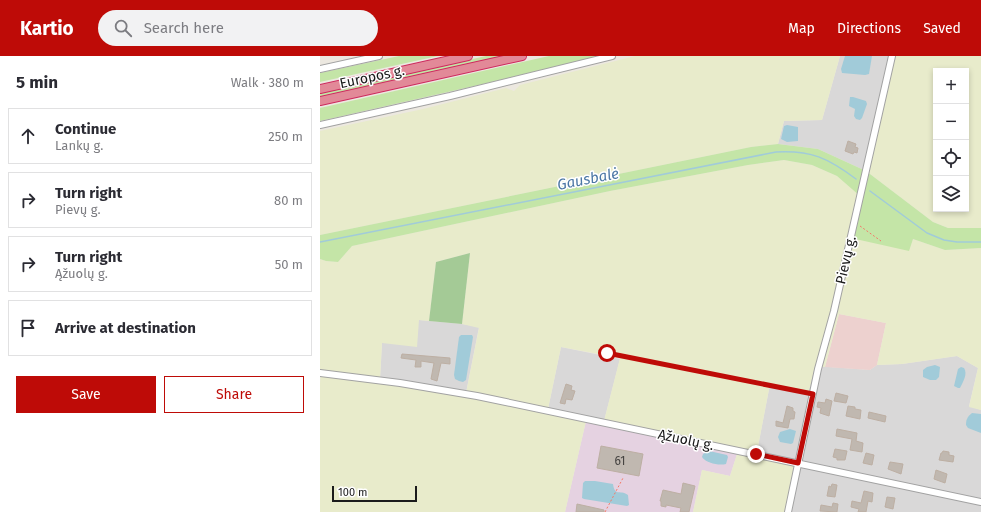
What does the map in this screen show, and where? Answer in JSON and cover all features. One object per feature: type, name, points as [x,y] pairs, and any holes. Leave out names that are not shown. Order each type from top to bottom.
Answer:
[{"type":"highway","name":"Europos g.","points":[[320,89],[468,56]]},
{"type":"highway","name":"Europos g.","points":[[320,101],[522,56]]},
{"type":"street","points":[[320,69],[379,56]]},
{"type":"street","points":[[320,125],[612,56]]},
{"type":"street","name":"Pievų g.","points":[[788,512],[813,394],[892,56]]},
{"type":"street","name":"Ąžuolų g.","points":[[320,373],[390,382],[477,396],[981,502]]},
{"type":"path","points":[[854,223],[881,241]]},
{"type":"path","points":[[607,353],[813,394]]},
{"type":"path","points":[[605,512],[623,478]]},
{"type":"shaded area","points":[[840,56],[892,56],[866,171],[818,149],[778,144],[784,121],[822,120]]},
{"type":"shaded area","points":[[839,314],[886,323],[877,365],[870,370],[825,367]]},
{"type":"shaded area","points":[[419,320],[479,327],[466,393],[380,379],[382,343]]},
{"type":"shaded area","points":[[561,347],[620,359],[604,421],[548,409]]},
{"type":"shaded area","points":[[957,356],[978,368],[969,406],[981,410],[981,512],[788,512],[756,457],[770,384],[815,366],[870,370],[877,365],[902,364]]},
{"type":"shaded area","points":[[586,421],[738,451],[730,476],[702,470],[693,512],[565,512]]},
{"type":"green space","points":[[399,56],[438,56],[320,82],[320,73]]},
{"type":"green space","points":[[486,56],[505,56],[320,97],[320,93]]},
{"type":"green space","points":[[549,56],[598,56],[320,121],[320,108]]},
{"type":"green space","points":[[635,56],[840,56],[822,120],[784,121],[778,144],[751,147],[320,235],[320,131],[423,109],[506,88],[514,91],[520,85]]},
{"type":"green space","points":[[892,56],[981,56],[981,228],[948,228],[933,222],[866,171]]},
{"type":"green space","points":[[778,144],[818,149],[866,171],[933,222],[948,228],[981,228],[981,248],[945,250],[913,239],[909,251],[851,238],[860,196],[837,176],[812,165],[784,160],[748,165],[610,191],[352,246],[338,262],[320,259],[320,235],[751,147]]},
{"type":"green space","points":[[784,160],[812,165],[837,176],[861,196],[908,251],[913,239],[945,250],[981,248],[981,410],[969,407],[978,368],[957,356],[902,364],[877,365],[886,323],[839,314],[825,367],[815,366],[809,391],[770,384],[756,457],[796,465],[788,512],[693,512],[702,470],[730,476],[738,451],[604,421],[620,358],[561,347],[548,409],[466,393],[479,328],[462,324],[470,253],[436,262],[429,321],[419,320],[417,347],[382,343],[380,379],[320,371],[320,259],[338,262],[352,246],[610,191],[748,165]]},
{"type":"green space","points":[[470,253],[462,324],[429,321],[436,262]]},
{"type":"green space","points":[[321,374],[482,400],[586,421],[565,512],[320,512]]},
{"type":"water","points":[[845,56],[872,56],[869,74],[842,73],[841,69]]},
{"type":"water","points":[[850,97],[866,101],[867,104],[860,120],[856,119],[854,116],[855,109],[849,106]]},
{"type":"water","points":[[787,125],[798,127],[798,141],[787,142],[781,139],[784,126]]},
{"type":"water","points":[[461,335],[472,335],[473,337],[466,380],[463,382],[455,379],[454,375],[459,337]]},
{"type":"water","points":[[935,365],[940,367],[939,377],[936,380],[930,380],[923,377],[923,370],[927,367]]},
{"type":"water","points":[[961,367],[965,370],[965,375],[964,381],[960,388],[958,388],[954,386],[958,369]]},
{"type":"water","points":[[972,413],[981,414],[981,433],[968,428],[966,425],[967,419]]},
{"type":"water","points":[[790,429],[796,431],[793,443],[780,442],[778,437],[780,432]]},
{"type":"water","points":[[709,451],[727,455],[728,457],[726,464],[713,464],[706,461],[702,457],[703,454]]},
{"type":"water","points":[[585,481],[613,484],[616,492],[625,493],[628,495],[629,505],[627,506],[582,498],[583,483]]},
{"type":"building","points":[[848,141],[856,144],[855,147],[858,148],[857,153],[854,152],[853,154],[845,151]]},
{"type":"building","points":[[402,354],[450,358],[450,364],[441,363],[437,381],[431,379],[434,363],[421,361],[421,367],[415,367],[416,360],[401,358]]},
{"type":"building","points":[[566,384],[572,386],[571,390],[575,391],[572,400],[566,399],[565,404],[560,403]]},
{"type":"building","points":[[836,393],[848,396],[846,403],[834,401]]},
{"type":"building","points":[[826,399],[832,401],[829,416],[820,413],[821,408],[817,407],[818,402],[825,403]]},
{"type":"building","points":[[787,406],[793,408],[793,411],[795,412],[794,419],[790,419],[788,428],[776,426],[776,421],[783,423]]},
{"type":"building","points":[[848,406],[861,410],[860,419],[846,416]]},
{"type":"building","points":[[869,412],[886,416],[885,422],[868,418]]},
{"type":"building","points":[[837,429],[857,433],[856,441],[863,443],[862,452],[850,450],[852,439],[836,436]]},
{"type":"building","points":[[601,446],[643,454],[639,476],[597,468]]},
{"type":"building","points":[[835,449],[847,451],[845,460],[837,460],[837,458],[833,457]]},
{"type":"building","points":[[943,451],[949,452],[949,455],[954,456],[953,462],[939,460]]},
{"type":"building","points":[[866,453],[874,455],[872,465],[863,463]]},
{"type":"building","points":[[890,462],[903,464],[901,474],[888,469]]},
{"type":"building","points":[[936,470],[947,474],[945,483],[934,479]]},
{"type":"building","points":[[683,483],[695,486],[689,512],[680,512],[681,508],[666,505],[666,507],[661,506],[660,501],[663,490],[681,494]]},
{"type":"building","points":[[832,484],[837,485],[835,497],[827,496],[829,486],[831,487]]},
{"type":"building","points":[[864,491],[873,493],[872,502],[868,501],[866,512],[858,512],[859,509],[851,507],[852,501],[861,503]]},
{"type":"building","points":[[887,497],[895,498],[893,509],[885,507]]},
{"type":"building","points":[[833,503],[838,504],[837,512],[820,511],[821,505],[832,507]]},
{"type":"building","points":[[577,504],[604,510],[604,512],[576,512]]},
{"type":"waterway","name":"Gausbalė","points":[[320,242],[776,152],[799,152],[819,157],[837,166],[856,179]]},
{"type":"waterway","name":"Gausbalė","points":[[870,191],[927,233],[944,240],[957,242],[981,242]]},
{"type":"route","points":[[607,353],[813,394],[798,463],[756,454]]}]
